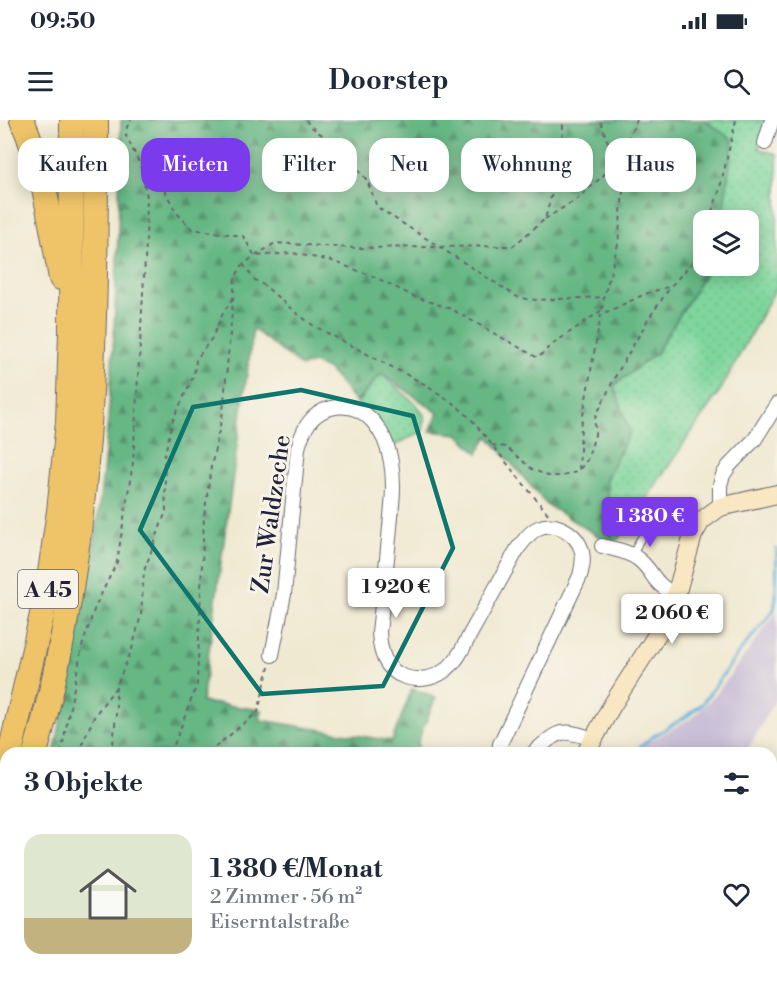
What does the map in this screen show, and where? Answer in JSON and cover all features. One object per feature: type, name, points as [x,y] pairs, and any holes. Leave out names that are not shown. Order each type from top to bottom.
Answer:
[{"type":"highway","points":[[22,120],[32,141],[48,205],[71,333]]},
{"type":"highway","name":"A 45","points":[[11,747],[47,593],[59,511],[68,422],[71,333],[72,120]]},
{"type":"highway","name":"A 45","points":[[36,747],[66,619],[82,514],[91,424],[95,336],[96,120]]},
{"type":"main road","points":[[590,746],[611,707],[665,622],[676,595],[693,535],[701,520],[720,507],[777,494]]},
{"type":"street","points":[[765,143],[772,120]]},
{"type":"street","points":[[720,507],[720,485],[723,475],[756,438],[777,404]]},
{"type":"street","name":"Zur Waldzeche","points":[[272,655],[284,594],[298,448],[306,426],[319,412],[339,406],[360,411],[374,421],[387,446],[393,488],[379,642],[389,667],[400,675],[413,679],[435,677],[453,664],[518,548],[533,532],[551,526]]},
{"type":"street","points":[[500,747],[580,576],[583,563],[579,543],[564,530],[551,526]]},
{"type":"street","points":[[602,546],[633,556],[639,560],[658,585],[676,595]]},
{"type":"street","points":[[540,747],[555,734],[563,731],[590,746]]},
{"type":"lane","points":[[633,556],[638,543],[655,516]]},
{"type":"path","points":[[63,747],[82,647],[95,607],[117,562],[133,462],[147,197],[140,164],[126,136],[131,120]]},
{"type":"path","points":[[306,120],[309,125],[339,148],[367,180],[377,207],[519,298],[537,300],[604,297]]},
{"type":"path","points":[[545,219],[562,156],[563,120]]},
{"type":"path","points":[[600,120],[607,138]]},
{"type":"path","points":[[628,138],[637,120]]},
{"type":"path","points":[[713,210],[736,120]]},
{"type":"path","points":[[140,164],[165,191],[176,212],[192,229],[243,236],[255,256]]},
{"type":"path","points":[[173,747],[197,684],[204,517],[211,467],[223,412],[235,278],[243,264],[275,243],[354,248],[513,246],[545,219],[577,199],[605,174]]},
{"type":"path","points":[[579,471],[581,427],[604,297],[618,244],[622,192]]},
{"type":"path","points":[[255,256],[292,253],[343,265],[375,277],[413,296],[451,309],[538,358],[550,346],[602,310]]},
{"type":"path","points":[[492,445],[506,447],[532,469],[548,476],[563,476],[579,471],[587,460],[595,435],[596,418],[615,377],[649,318],[671,286],[693,262]]},
{"type":"path","points":[[243,264],[255,280],[314,326],[428,386],[457,406],[549,512],[551,526]]},
{"type":"path","points":[[602,310],[608,312],[645,294],[671,286]]},
{"type":"path","points":[[81,747],[95,715],[116,687],[132,649],[141,615],[144,571],[166,511],[164,457],[173,420],[194,375],[196,360],[212,338],[223,313],[234,296]]},
{"type":"path","points":[[215,747],[258,712],[272,655]]},
{"type":"path","points":[[113,747],[116,687]]},
{"type":"highlighted area","points":[[301,390],[413,416],[453,548],[383,686],[262,694],[140,530],[193,407]]},
{"type":"shaded area","points":[[777,612],[777,696],[749,747],[643,747],[693,717],[716,694]]},
{"type":"green space","points":[[121,120],[704,120],[733,140],[723,210],[693,210],[693,276],[704,276],[656,353],[614,386],[630,432],[606,479],[613,545],[547,505],[488,436],[478,453],[458,434],[430,431],[438,413],[381,373],[356,402],[329,370],[313,363],[302,367],[253,329],[202,702],[262,710],[260,720],[392,741],[412,689],[436,697],[418,741],[419,747],[55,747],[90,569],[99,507],[109,411],[120,192],[129,192],[129,138],[121,138]]},
{"type":"green space","points":[[704,120],[765,120],[759,149],[777,154],[777,286],[721,389],[613,545],[606,479],[630,432],[614,386],[656,353],[704,276],[759,276],[759,210],[723,210],[732,140]]},
{"type":"green space","points":[[381,374],[417,405],[425,417],[423,431],[393,446],[357,403]]},
{"type":"waterway","points":[[640,747],[702,704],[737,655],[774,610],[777,549]]}]
